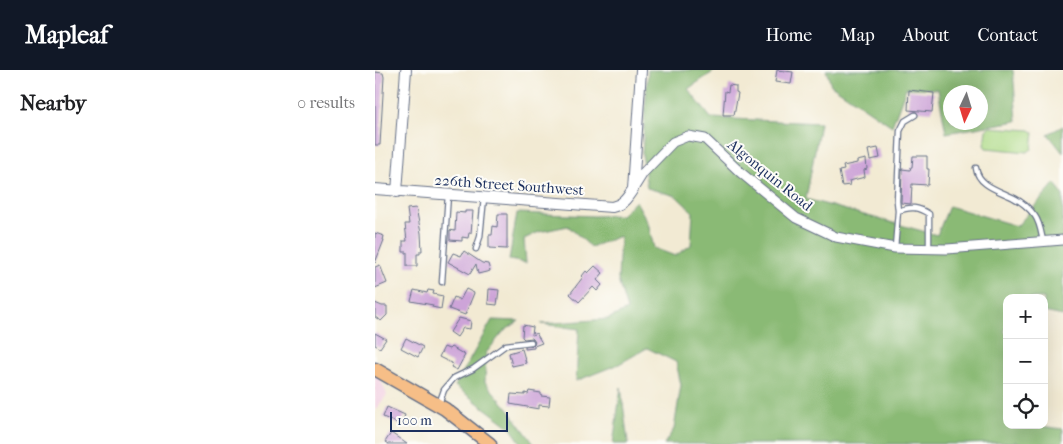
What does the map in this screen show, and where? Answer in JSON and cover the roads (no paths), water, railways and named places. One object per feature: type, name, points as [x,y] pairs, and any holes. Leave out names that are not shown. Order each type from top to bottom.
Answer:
[{"type":"main road","points":[[375,369],[438,406],[490,444]]},
{"type":"street","points":[[397,192],[406,70]]},
{"type":"street","points":[[633,189],[641,70]]},
{"type":"street","name":"Algonquin Road","points":[[633,189],[643,173],[673,142],[688,136],[705,140],[739,172],[796,218],[836,237],[895,248],[929,249],[1063,240]]},
{"type":"street","name":"226th Street Southwest","points":[[375,189],[612,207],[619,206],[625,201],[633,189]]},
{"type":"lane","points":[[895,248],[899,211],[897,201],[900,131],[905,121],[915,115]]},
{"type":"lane","points":[[976,168],[979,177],[985,183],[1017,199],[1034,215],[1039,224],[1043,241]]},
{"type":"lane","points":[[443,282],[448,196]]},
{"type":"lane","points":[[476,249],[480,237],[484,198]]},
{"type":"lane","points":[[899,211],[909,207],[920,208],[929,214],[929,249]]},
{"type":"lane","points":[[438,406],[444,390],[454,378],[473,369],[506,344],[531,342]]}]
